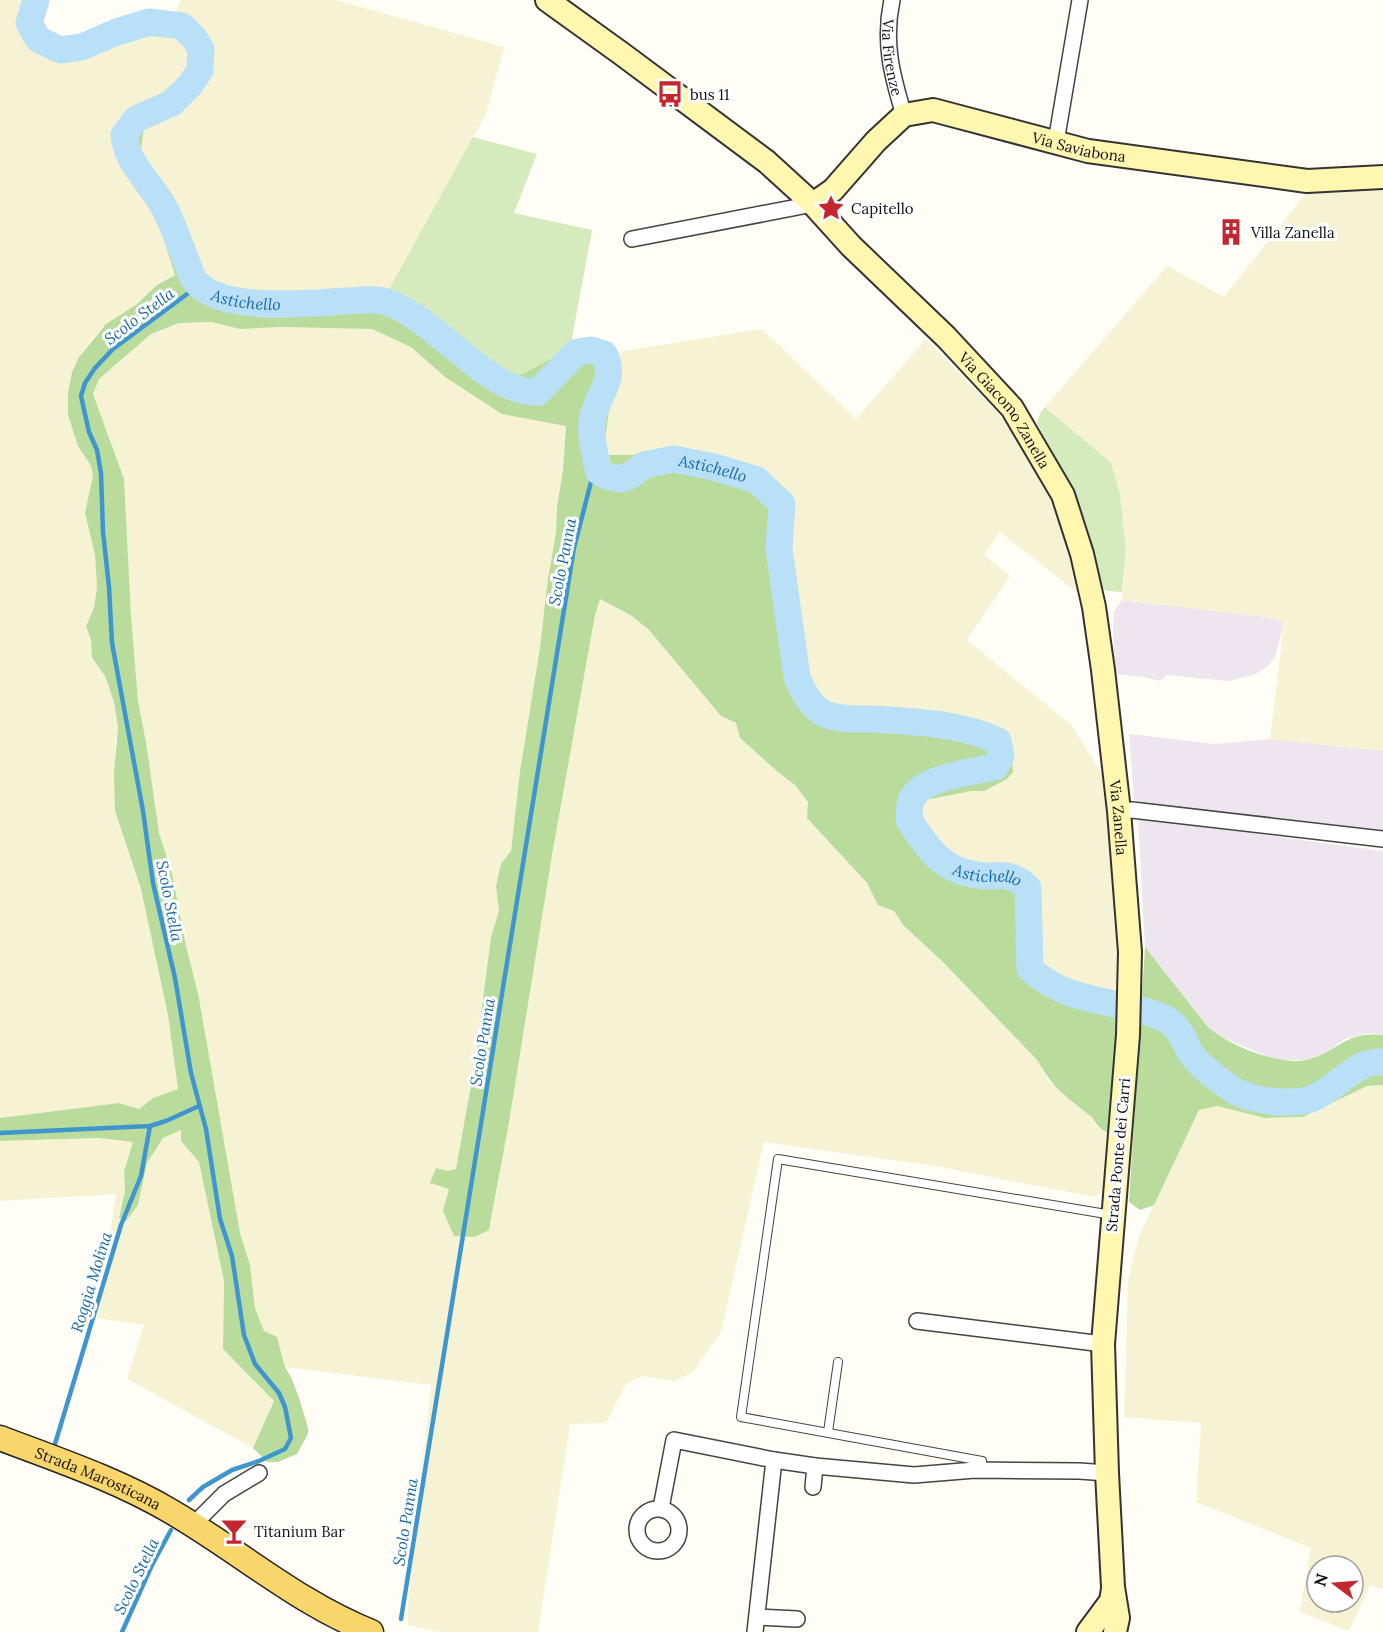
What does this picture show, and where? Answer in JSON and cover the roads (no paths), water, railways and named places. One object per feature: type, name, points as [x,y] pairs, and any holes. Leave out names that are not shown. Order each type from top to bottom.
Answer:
[{"type":"main road","name":"Strada Marosticana","points":[[0,1438],[121,1485],[150,1499],[194,1525],[300,1596],[333,1615],[371,1632]]},
{"type":"street","name":"Via Giacomo Zanella","points":[[546,0],[766,162],[813,204],[851,246],[946,337],[1012,408],[1063,495],[1082,554],[1094,607],[1103,670]]},
{"type":"street","name":"Via Firenze","points":[[892,0],[888,18],[889,61],[894,86],[904,115]]},
{"type":"street","points":[[1056,142],[1080,0]]},
{"type":"street","name":"Via Saviabona","points":[[904,115],[933,110],[1088,151],[1307,182],[1383,177]]},
{"type":"street","points":[[632,239],[813,204],[833,190],[876,141],[904,115]]},
{"type":"street","name":"Via Zanella","points":[[1103,670],[1119,812],[1131,966]]},
{"type":"street","points":[[1119,812],[1132,810],[1383,839]]},
{"type":"street","name":"Strada Ponte dei Carri","points":[[1115,1632],[1118,1618],[1113,1587],[1103,1344],[1128,1035],[1131,966]]},
{"type":"street","points":[[917,1322],[1103,1344]]},
{"type":"street","points":[[661,1508],[674,1440],[815,1466],[914,1475],[982,1471],[1107,1473]]},
{"type":"street","points":[[774,1460],[756,1625],[797,1619]]},
{"type":"street","points":[[813,1487],[815,1466]]},
{"type":"street","points":[[194,1525],[224,1494],[259,1473]]},
{"type":"street","name":"Strada Ponte dei Carri","points":[[1088,1632],[1111,1601],[1113,1587]]},
{"type":"lane","points":[[982,1471],[982,1461],[741,1417],[778,1159],[1113,1215]]},
{"type":"lane","points":[[828,1432],[838,1362]]},
{"type":"waterway","name":"Astichello","points":[[36,0],[29,23],[38,39],[60,50],[82,47],[114,33],[149,22],[182,26],[201,49],[200,70],[191,84],[172,103],[136,119],[124,135],[135,166],[167,213],[193,278],[205,289],[221,297],[264,304],[383,301],[402,309],[422,322],[480,368],[519,390],[538,392],[577,352],[591,350],[604,354],[608,363],[608,378],[592,423],[593,444],[599,472],[621,479],[633,474],[644,465],[674,459],[714,467],[757,480],[782,504],[779,549],[797,677],[811,703],[825,714],[837,717],[938,724],[969,730],[998,741],[1001,756],[995,767],[961,773],[924,787],[911,801],[909,820],[929,848],[953,868],[976,875],[1008,876],[1028,888],[1030,969],[1043,979],[1068,992],[1145,1011],[1166,1020],[1174,1025],[1190,1052],[1204,1068],[1235,1091],[1252,1098],[1278,1102],[1308,1100],[1320,1095],[1364,1065],[1383,1062]]},
{"type":"waterway","name":"Scolo Stella","points":[[189,1500],[203,1487],[232,1470],[285,1449],[291,1438],[285,1407],[279,1393],[255,1364],[244,1335],[232,1256],[220,1219],[206,1129],[191,1073],[175,978],[153,883],[143,811],[112,643],[103,532],[101,473],[97,450],[89,432],[81,396],[85,383],[95,368],[113,349],[198,286]]},
{"type":"waterway","name":"Scolo Panna","points":[[401,1619],[574,548],[591,482],[599,472]]},
{"type":"waterway","points":[[0,1133],[150,1126],[199,1106]]},
{"type":"waterway","name":"Roggia Molina","points":[[55,1444],[121,1225],[141,1176],[150,1126]]},
{"type":"waterway","name":"Scolo Stella","points":[[122,1632],[152,1565],[171,1530]]},
{"type":"place","name":"bus 11","points":[[670,94]]},
{"type":"place","name":"Capitello","points":[[831,208]]},
{"type":"place","name":"Villa Zanella","points":[[1231,232]]},
{"type":"place","name":"Titanium Bar","points":[[234,1531]]}]
